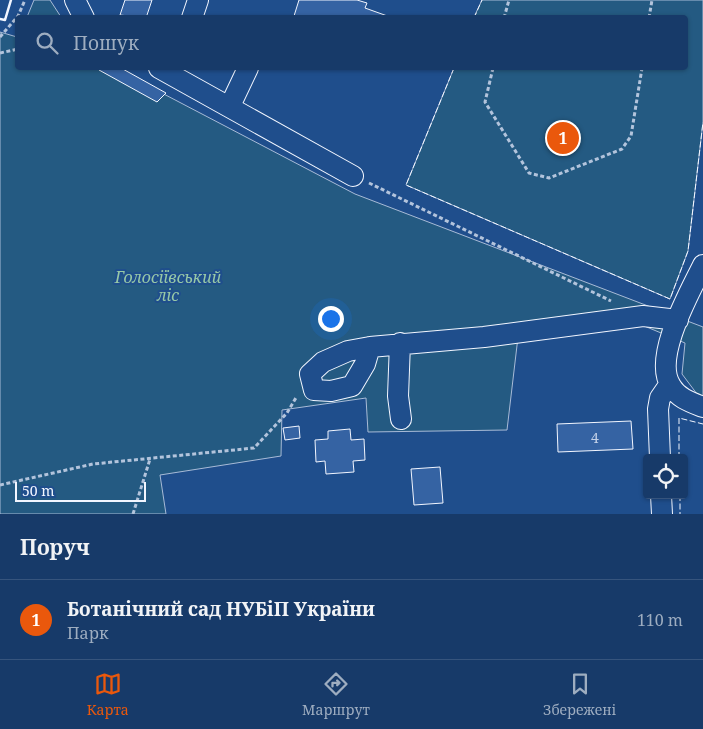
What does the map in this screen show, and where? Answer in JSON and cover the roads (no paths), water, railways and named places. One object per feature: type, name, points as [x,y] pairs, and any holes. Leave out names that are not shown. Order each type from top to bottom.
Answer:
[{"type":"street","points":[[75,0],[82,15]]},
{"type":"street","points":[[193,15],[198,0]]},
{"type":"street","points":[[169,70],[353,176]]},
{"type":"street","points":[[230,106],[247,70]]},
{"type":"street","points":[[703,265],[678,320],[669,347],[666,368],[670,385],[685,400],[703,407]]},
{"type":"street","points":[[370,347],[365,364],[352,386],[331,391],[314,390],[310,374],[323,362],[348,351],[370,347],[484,337],[643,316],[678,320]]},
{"type":"street","points":[[400,344],[398,396],[401,419]]},
{"type":"street","points":[[660,454],[658,409],[660,398],[670,385]]},
{"type":"street","points":[[661,499],[662,514]]},
{"type":"place","name":"Ботанічний сад НУБіП України","points":[[563,138]]},
{"type":"park label","name":"Голосіївський ліс","points":[[168,286]]}]
